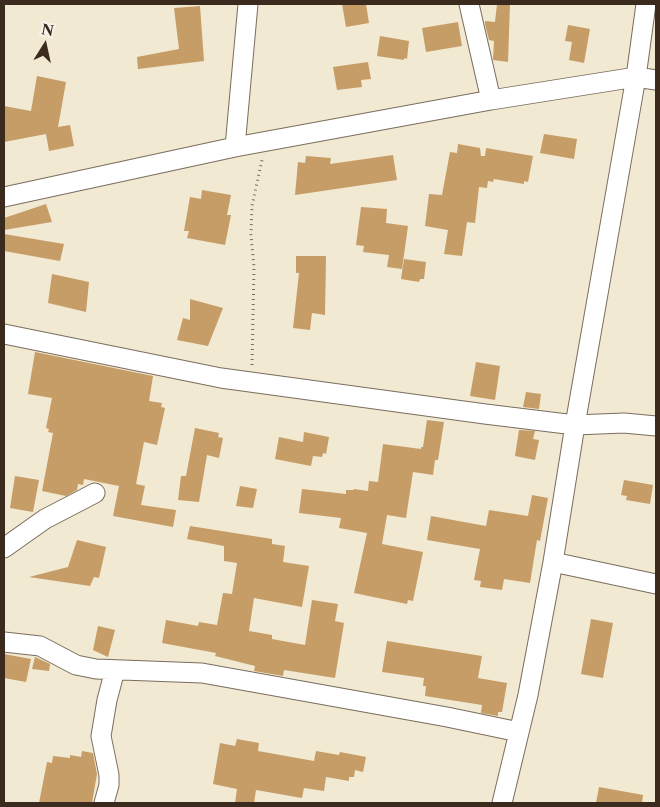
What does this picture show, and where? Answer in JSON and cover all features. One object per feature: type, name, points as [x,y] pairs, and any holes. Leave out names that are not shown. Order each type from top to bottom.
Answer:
[{"type":"street","points":[[235,147],[248,4]]},
{"type":"street","points":[[469,4],[491,100]]},
{"type":"street","points":[[502,803],[519,732],[553,562],[636,77],[646,4]]},
{"type":"street","points":[[4,197],[235,147],[491,100],[636,77],[656,80]]},
{"type":"street","points":[[4,334],[211,376],[252,382],[575,425],[624,423],[656,426]]},
{"type":"street","points":[[4,548],[45,519],[95,493]]},
{"type":"street","points":[[553,562],[656,584]]},
{"type":"street","points":[[4,642],[40,646],[76,665],[115,670],[202,673],[447,717],[519,732]]},
{"type":"street","points":[[104,803],[109,785],[109,775],[101,736],[107,700],[115,670]]},
{"type":"path","points":[[252,382],[254,266],[251,225],[255,187],[266,142]]},
{"type":"building","points":[[342,4],[366,4],[369,23],[346,27]]},
{"type":"building","points":[[497,4],[510,4],[508,62],[493,60],[494,41],[489,40],[485,24],[485,21],[495,22]]},
{"type":"building","points":[[200,6],[204,61],[138,69],[137,57],[179,49],[174,8]]},
{"type":"building","points":[[458,22],[462,46],[426,52],[422,28]]},
{"type":"building","points":[[568,25],[590,29],[584,63],[569,60],[572,42],[565,41]]},
{"type":"building","points":[[380,36],[409,41],[407,59],[377,56]]},
{"type":"building","points":[[368,62],[371,79],[361,80],[362,87],[337,90],[333,67]]},
{"type":"building","points":[[37,76],[66,82],[58,127],[70,125],[74,146],[49,151],[46,134],[4,142],[4,106],[31,111]]},
{"type":"building","points":[[544,134],[577,139],[574,159],[540,153]]},
{"type":"building","points":[[458,144],[480,148],[481,156],[485,156],[486,148],[533,156],[528,182],[524,181],[524,184],[494,179],[493,182],[488,181],[487,188],[479,187],[475,223],[467,222],[462,256],[444,254],[448,230],[425,226],[429,194],[442,195],[450,152],[457,153]]},
{"type":"building","points":[[393,155],[397,180],[295,195],[298,162],[305,163],[306,156],[331,158],[330,164]]},
{"type":"building","points":[[202,190],[231,195],[227,215],[231,215],[225,245],[187,238],[189,231],[184,231],[190,197],[201,199]]},
{"type":"building","points":[[46,204],[52,222],[4,230],[4,218]]},
{"type":"building","points":[[361,207],[387,209],[386,223],[408,226],[402,269],[387,267],[389,255],[363,252],[364,246],[356,245]]},
{"type":"building","points":[[4,234],[64,244],[60,261],[4,251]]},
{"type":"building","points":[[296,256],[326,256],[325,315],[312,313],[310,330],[293,328],[299,273],[296,273]]},
{"type":"building","points":[[404,259],[426,262],[424,279],[420,279],[419,282],[401,279]]},
{"type":"building","points":[[52,274],[89,282],[86,312],[48,303]]},
{"type":"building","points":[[190,299],[223,308],[208,346],[177,340],[183,318],[190,320]]},
{"type":"building","points":[[35,352],[153,376],[149,401],[162,403],[161,407],[165,408],[157,445],[144,442],[136,484],[145,486],[141,505],[176,510],[173,527],[113,516],[119,486],[84,479],[83,485],[78,484],[77,490],[66,496],[42,491],[53,433],[48,432],[49,429],[46,428],[52,398],[28,394]]},
{"type":"building","points":[[476,362],[500,366],[495,400],[470,396]]},
{"type":"building","points":[[526,392],[541,394],[539,409],[523,407]]},
{"type":"building","points":[[427,420],[444,422],[438,460],[435,460],[433,475],[413,472],[406,518],[387,515],[382,544],[423,552],[413,601],[408,600],[407,604],[354,593],[367,533],[339,528],[341,518],[299,513],[302,489],[346,494],[346,490],[368,491],[369,481],[378,482],[383,444],[421,449],[423,447]]},
{"type":"building","points":[[195,428],[219,433],[218,437],[223,438],[219,458],[207,455],[199,502],[178,500],[181,476],[186,476]]},
{"type":"building","points":[[519,430],[535,431],[533,439],[539,440],[535,460],[515,456]]},
{"type":"building","points":[[304,432],[329,437],[326,454],[323,453],[322,457],[313,456],[311,466],[275,459],[279,437],[303,442]]},
{"type":"building","points":[[15,476],[39,480],[33,512],[10,508]]},
{"type":"building","points":[[624,480],[653,485],[650,504],[626,500],[627,496],[621,495]]},
{"type":"building","points":[[240,486],[257,489],[253,508],[236,506]]},
{"type":"building","points":[[532,495],[548,498],[540,541],[537,540],[530,583],[504,579],[502,590],[480,587],[481,581],[474,580],[480,549],[427,540],[431,516],[486,526],[489,510],[528,516]]},
{"type":"building","points":[[190,526],[272,539],[272,544],[285,546],[283,562],[309,566],[302,607],[254,598],[249,631],[272,635],[272,639],[305,645],[312,600],[338,604],[335,621],[344,623],[335,678],[284,670],[283,676],[254,671],[255,666],[215,656],[216,653],[162,643],[166,620],[198,626],[199,622],[217,625],[223,593],[232,594],[237,563],[224,561],[224,546],[187,539]]},
{"type":"building","points":[[77,540],[106,547],[99,578],[94,577],[90,586],[29,577],[68,567]]},
{"type":"building","points":[[591,619],[613,623],[603,678],[581,674]]},
{"type":"building","points":[[98,626],[115,630],[108,657],[93,650]]},
{"type":"building","points":[[387,641],[482,656],[478,678],[507,683],[502,712],[498,712],[498,716],[481,713],[482,705],[425,696],[426,686],[423,686],[424,678],[382,672]]},
{"type":"building","points":[[4,654],[31,659],[26,682],[4,678]]},
{"type":"building","points":[[35,657],[50,664],[49,671],[32,669]]},
{"type":"building","points":[[237,739],[259,743],[258,751],[314,761],[316,751],[339,755],[340,752],[366,757],[363,772],[355,770],[354,777],[349,777],[349,781],[326,777],[324,791],[304,788],[302,798],[256,790],[254,803],[235,803],[237,789],[213,784],[220,743],[235,746]]},
{"type":"building","points":[[82,751],[93,753],[97,774],[92,803],[39,803],[47,762],[52,763],[53,756],[70,758],[70,755],[81,757]]},
{"type":"building","points":[[599,787],[643,795],[642,803],[596,803]]}]
